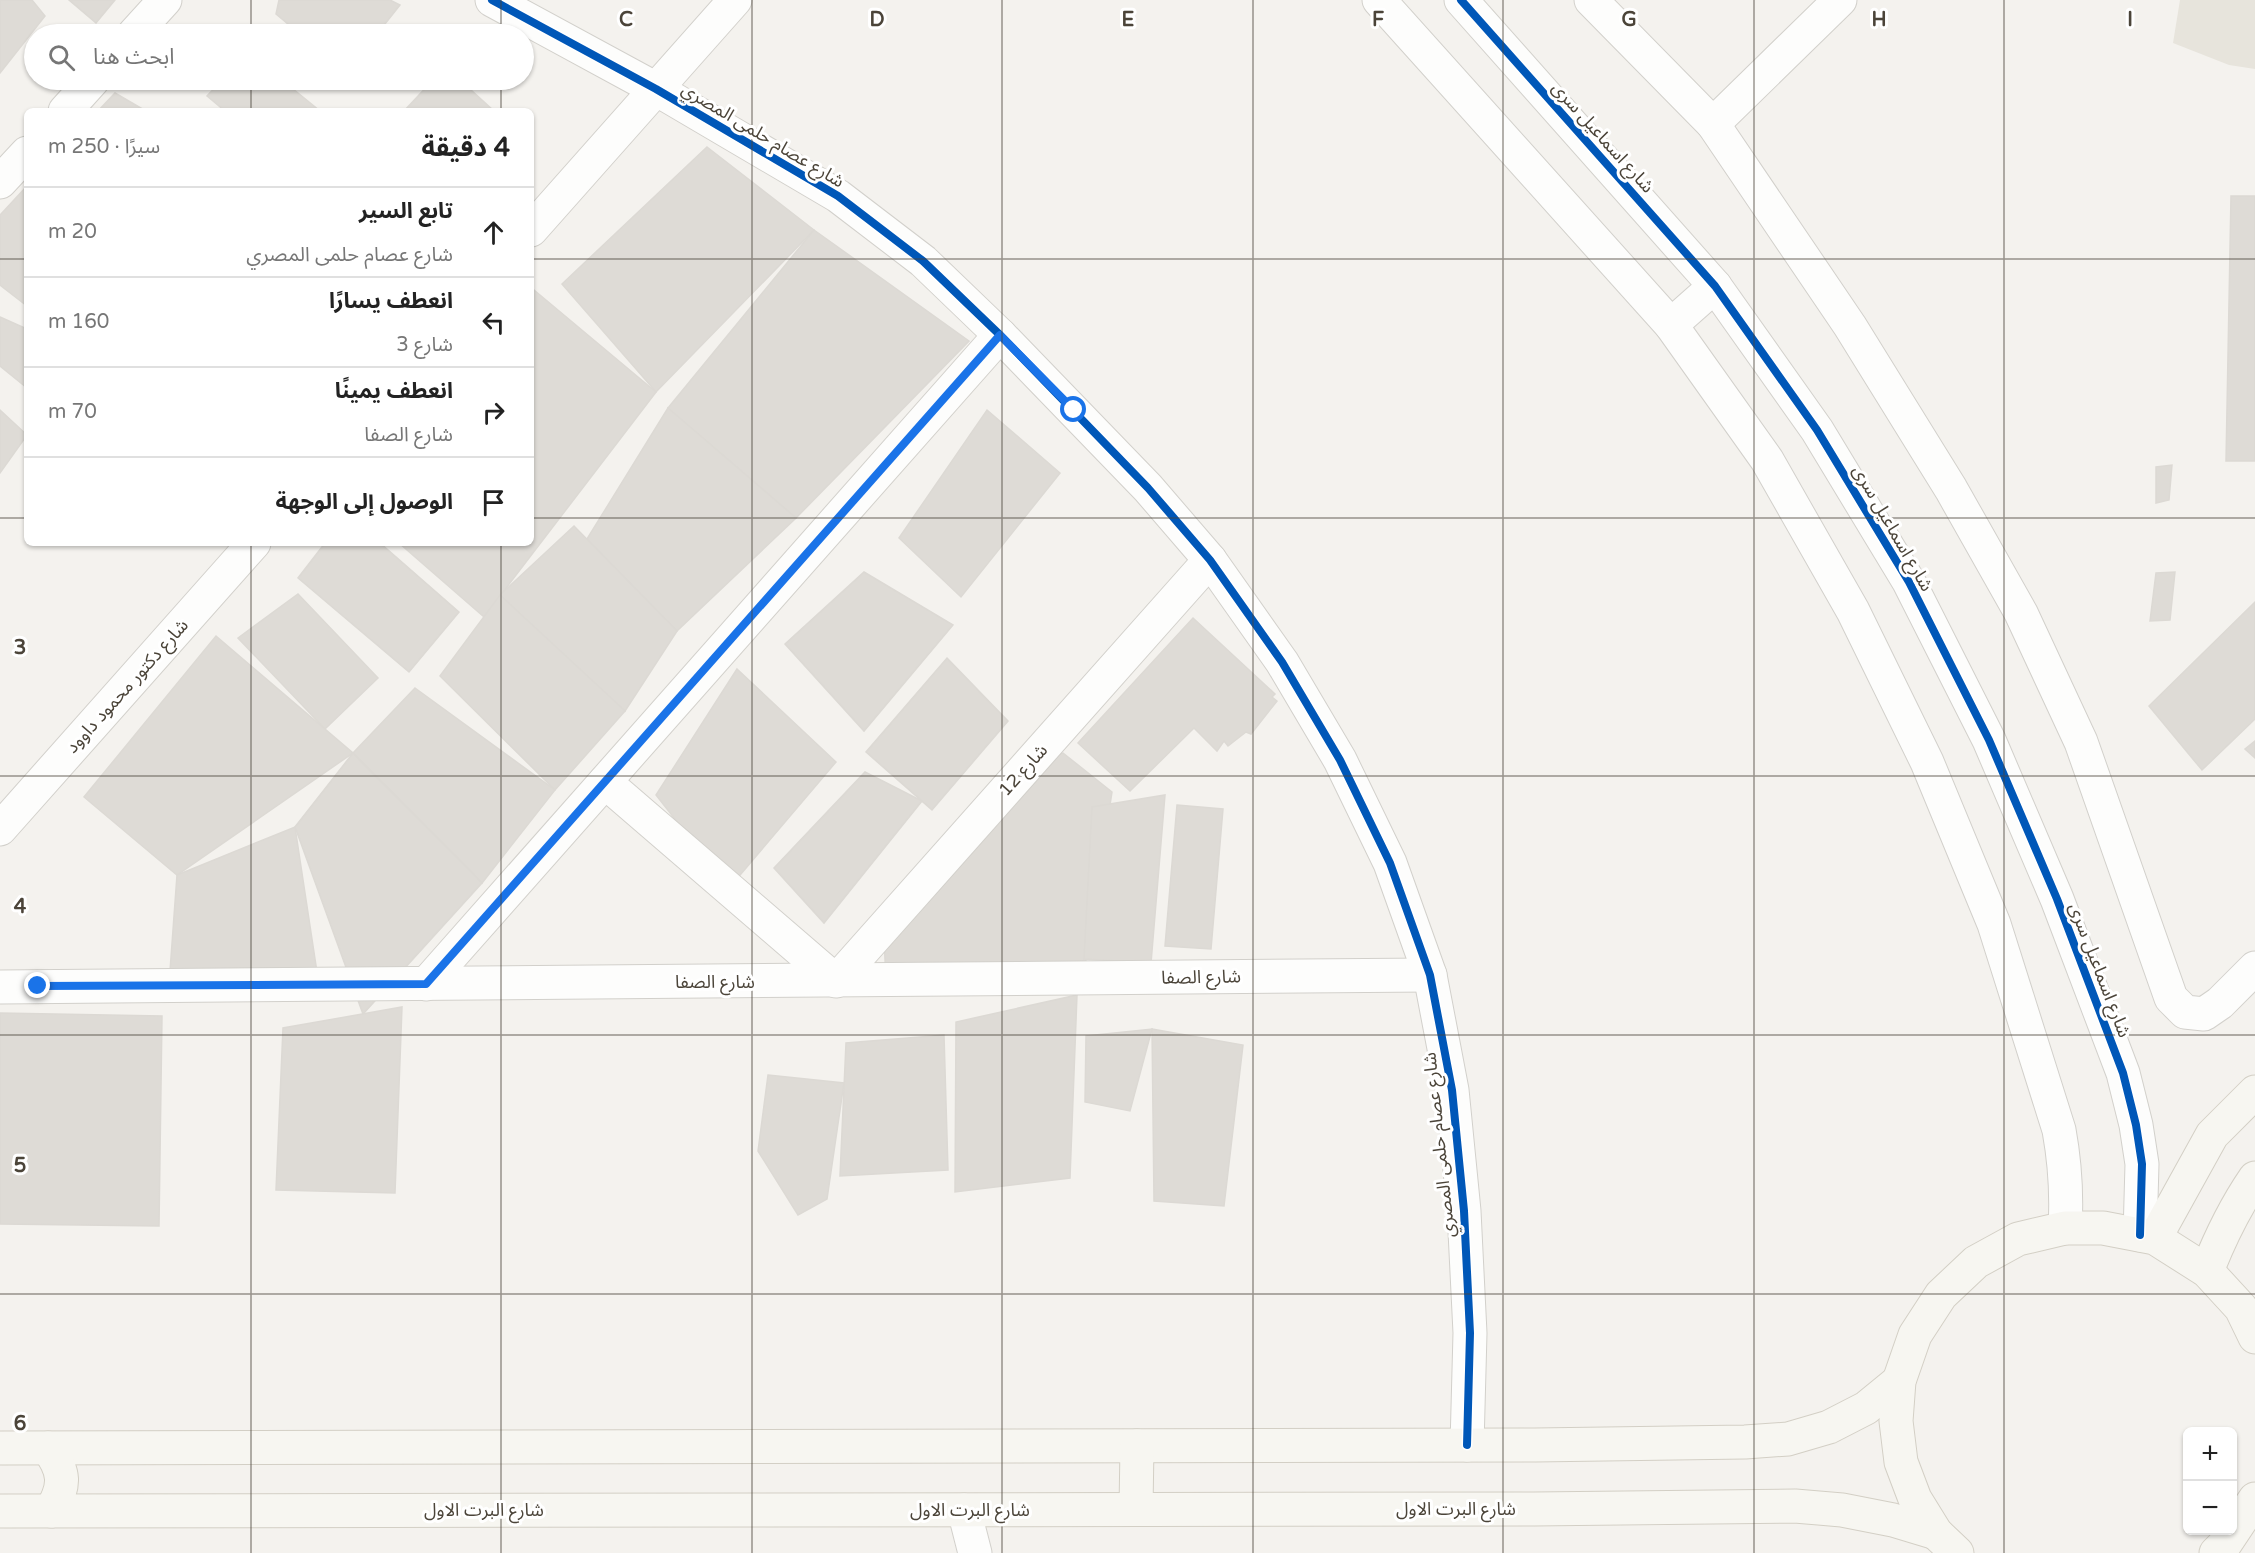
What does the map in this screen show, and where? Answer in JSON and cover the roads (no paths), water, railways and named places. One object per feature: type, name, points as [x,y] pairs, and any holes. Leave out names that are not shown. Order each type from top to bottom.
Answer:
[{"type":"main road","points":[[2147,1236],[2212,1135],[2255,1092]]},
{"type":"main road","points":[[2207,1271],[2240,1199],[2255,1178]]},
{"type":"main road","points":[[1946,1543],[1915,1499],[1901,1462],[1896,1422],[1899,1381],[1915,1335],[1935,1303],[1976,1262],[2018,1239],[2065,1228],[2103,1228],[2147,1236],[2207,1271],[2241,1308],[2255,1336]]},
{"type":"main road","points":[[0,1448],[1467,1445],[1745,1442],[1788,1439],[1829,1427],[1866,1408],[1899,1381]]},
{"type":"main road","points":[[1136,1509],[1137,1446]]},
{"type":"main road","points":[[48,1448],[58,1462],[63,1479],[60,1496],[51,1511]]},
{"type":"main road","points":[[2221,1550],[2255,1499]]},
{"type":"main road","name":"شارع البرت الاول","points":[[0,1511],[1534,1509],[1795,1506],[1842,1510],[1893,1520],[1946,1543]]},
{"type":"street","points":[[143,24],[165,0]]},
{"type":"street","name":"شارع عصام حلمى المصري","points":[[492,0],[656,89],[837,196],[922,261],[1000,335],[1148,488],[1209,560],[1282,662],[1340,760],[1390,863],[1430,975],[1452,1090],[1464,1211],[1470,1334],[1467,1445]]},
{"type":"street","points":[[534,227],[735,0]]},
{"type":"street","name":"شارع اسماعيل سرى","points":[[1461,0],[1715,286],[1817,430],[1909,582],[1989,740],[2057,899],[2123,1072],[2136,1125],[2142,1164],[2147,1236]]},
{"type":"street","points":[[1591,0],[1713,124],[1850,326],[1952,489],[2021,613],[2081,742],[2171,998],[2185,1012],[2204,1014],[2220,1003],[2255,968]]},
{"type":"street","points":[[1713,124],[1840,0]]},
{"type":"street","points":[[1384,2],[1671,325],[1767,460],[1852,611],[1927,762],[1994,924],[2059,1130],[2065,1163],[2067,1196],[2065,1228]]},
{"type":"street","points":[[68,108],[84,90]]},
{"type":"street","points":[[0,182],[24,156]]},
{"type":"street","points":[[1671,325],[1715,286]]},
{"type":"street","points":[[426,984],[1000,335]]},
{"type":"street","name":"شارع دكتور محمود داوود","points":[[0,829],[251,546]]},
{"type":"street","name":"شارع 12","points":[[836,981],[1209,560]]},
{"type":"street","points":[[605,782],[836,981]]},
{"type":"street","name":"شارع الصفا","points":[[0,987],[1430,975]]},
{"type":"street","points":[[964,1510],[975,1553]]}]
